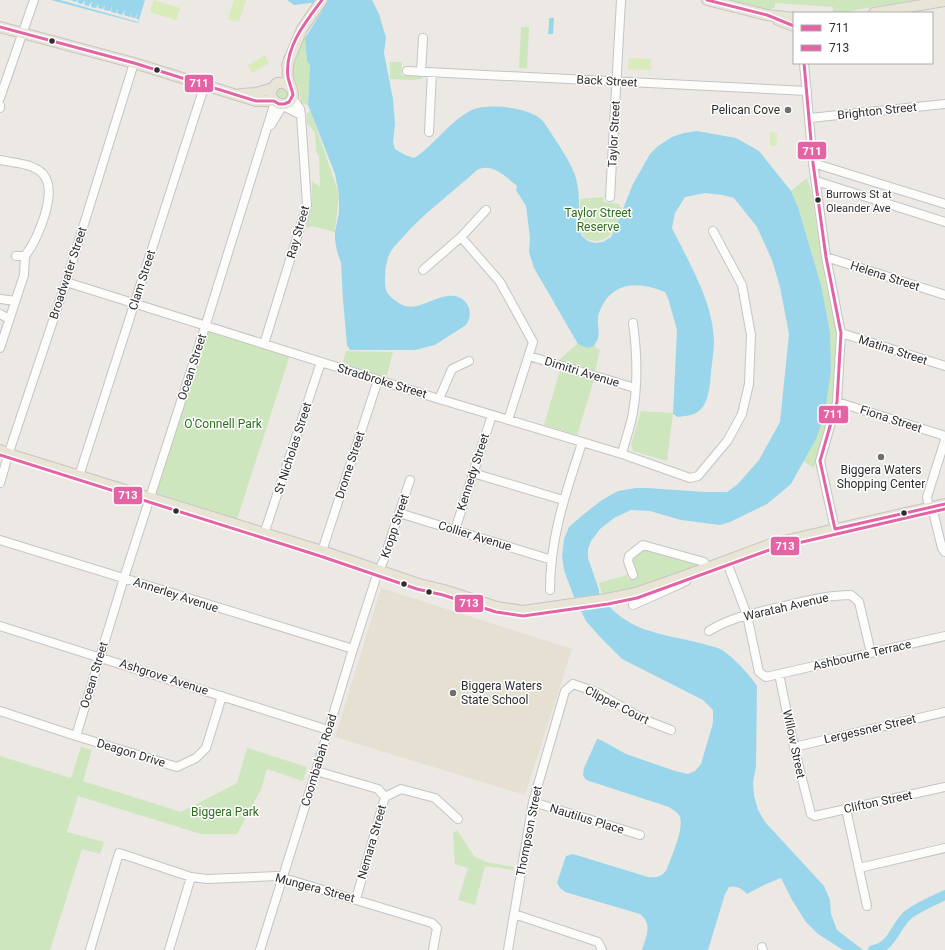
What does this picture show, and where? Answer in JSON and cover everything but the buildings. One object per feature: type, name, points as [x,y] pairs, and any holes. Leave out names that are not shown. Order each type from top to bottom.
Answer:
[{"type":"main road","points":[[279,103],[271,93],[289,59],[302,29],[322,0]]},
{"type":"main road","points":[[706,0],[767,16],[793,26]]},
{"type":"main road","points":[[880,12],[945,1]]},
{"type":"main road","points":[[767,16],[793,18]]},
{"type":"main road","points":[[0,27],[134,63],[256,101],[279,103],[289,102],[292,92],[288,77],[289,59]]},
{"type":"main road","points":[[237,94],[256,93],[285,83],[292,92]]},
{"type":"main road","points":[[3,453],[322,551],[419,584],[504,608],[523,611],[607,599],[636,593],[771,544],[945,504]]},
{"type":"street","points":[[0,98],[34,0]]},
{"type":"street","name":"Taylor Street","points":[[610,197],[621,0]]},
{"type":"street","points":[[421,72],[423,38]]},
{"type":"street","name":"Broadwater Street","points":[[0,483],[3,453],[66,282],[134,63]]},
{"type":"street","points":[[804,64],[816,181],[826,257],[841,333],[837,402],[820,461],[835,529]]},
{"type":"street","name":"Back Street","points":[[407,71],[807,91]]},
{"type":"street","points":[[429,132],[432,72]]},
{"type":"street","name":"Clam Street","points":[[79,476],[205,84]]},
{"type":"street","name":"Ray Street","points":[[264,344],[307,205],[301,115],[300,109],[292,92]]},
{"type":"street","points":[[256,101],[267,108],[270,116]]},
{"type":"street","points":[[279,103],[301,115]]},
{"type":"street","name":"Ocean Street","points":[[76,736],[124,578],[206,327],[266,134],[270,116],[279,103]]},
{"type":"street","name":"Ocean Street","points":[[266,134],[279,103]]},
{"type":"street","name":"Brighton Street","points":[[810,118],[945,104]]},
{"type":"street","points":[[0,160],[11,161],[34,168],[43,174],[49,183],[49,195],[39,233],[31,249],[21,256],[24,275],[0,348]]},
{"type":"street","points":[[814,163],[945,204]]},
{"type":"street","points":[[816,181],[945,222]]},
{"type":"street","points":[[423,270],[461,237],[486,210]]},
{"type":"street","name":"Stradbroke Street","points":[[66,282],[206,327],[622,454],[690,478],[698,476],[728,440],[742,414],[749,384],[751,335],[742,286],[713,231]]},
{"type":"street","points":[[461,237],[500,282],[533,342],[508,420]]},
{"type":"street","name":"Helena Street","points":[[826,257],[945,295]]},
{"type":"street","points":[[1,299],[14,302]]},
{"type":"street","points":[[0,314],[9,319]]},
{"type":"street","points":[[622,454],[633,413],[636,388],[637,350],[633,323]]},
{"type":"street","name":"Matina Street","points":[[841,333],[945,366]]},
{"type":"street","name":"Dimitri Avenue","points":[[529,356],[636,388]]},
{"type":"street","points":[[439,399],[452,369],[469,361]]},
{"type":"street","name":"St Nicholas Street","points":[[264,534],[321,362]]},
{"type":"street","name":"Drome Street","points":[[322,551],[378,380]]},
{"type":"street","name":"Fiona Street","points":[[837,402],[945,436]]},
{"type":"street","name":"Kennedy Street","points":[[455,530],[492,415]]},
{"type":"street","points":[[945,440],[927,497],[942,548],[945,552]]},
{"type":"street","points":[[550,590],[556,528],[563,500],[582,443]]},
{"type":"street","points":[[473,473],[563,500]]},
{"type":"street","name":"Kropp Street","points":[[379,571],[410,480]]},
{"type":"street","name":"Collier Avenue","points":[[399,513],[552,560]]},
{"type":"street","name":"Annerley Avenue","points":[[0,540],[352,650]]},
{"type":"street","points":[[632,575],[628,556],[643,545],[704,562],[707,568]]},
{"type":"street","name":"Ashbourne Terrace","points":[[726,560],[747,615],[759,672],[766,677],[945,636]]},
{"type":"street","name":"Coombabah Road","points":[[261,950],[352,650],[379,571]]},
{"type":"street","points":[[633,605],[680,584],[686,580],[690,574]]},
{"type":"street","name":"Waratah Avenue","points":[[709,631],[747,615],[825,597],[850,595],[859,602],[871,653]]},
{"type":"street","name":"Ashgrove Avenue","points":[[0,626],[328,730]]},
{"type":"street","name":"Willow Street","points":[[779,674],[794,747],[811,814]]},
{"type":"street","name":"Clipper Court","points":[[565,691],[573,684],[596,692],[645,720],[671,730]]},
{"type":"street","name":"Thompson Street","points":[[508,950],[533,802],[565,691]]},
{"type":"street","name":"Deagon Drive","points":[[0,711],[177,767],[196,758],[206,748],[222,696]]},
{"type":"street","name":"Lergessner Street","points":[[794,747],[945,712]]},
{"type":"street","points":[[316,771],[378,789],[385,797]]},
{"type":"street","name":"Clifton Street","points":[[811,814],[815,816],[945,787]]},
{"type":"street","name":"Nemara Street","points":[[356,899],[385,797],[401,789],[435,798],[458,819]]},
{"type":"street","name":"Nautilus Place","points":[[533,802],[640,835]]},
{"type":"street","points":[[846,809],[867,906]]},
{"type":"street","points":[[859,868],[945,848]]},
{"type":"street","name":"Mungera Street","points":[[90,950],[119,853],[191,878],[277,876],[356,899],[432,923],[437,928],[433,950]]},
{"type":"street","points":[[169,950],[191,878]]},
{"type":"street","points":[[514,914],[598,942],[602,950]]},
{"type":"shaded area","name":"Biggera Waters State School","points":[[381,588],[572,649],[525,795],[335,737]]},
{"type":"green space","points":[[154,0],[180,8],[176,20],[150,12]]},
{"type":"green space","points":[[234,0],[246,0],[239,22],[228,19]]},
{"type":"green space","points":[[731,0],[915,0],[848,12],[834,12],[833,7],[775,3],[775,7],[769,10]]},
{"type":"green space","points":[[521,27],[529,27],[527,68],[519,68]]},
{"type":"green space","points":[[303,38],[305,38],[307,61],[310,64],[308,105],[301,103],[299,88],[293,76],[292,70]]},
{"type":"green space","points":[[265,55],[269,63],[252,73],[248,65]]},
{"type":"green space","points":[[629,58],[651,59],[651,70],[628,69]]},
{"type":"green space","points":[[390,62],[402,62],[401,75],[422,76],[422,79],[390,79]]},
{"type":"green space","points":[[284,87],[287,88],[287,98],[280,99],[277,98],[276,91],[277,88]]},
{"type":"green space","points":[[310,110],[339,194],[335,232],[311,226],[307,228],[306,224],[312,204],[312,181],[320,187],[319,156],[316,151],[315,132],[307,123],[307,114]]},
{"type":"green space","points":[[770,132],[777,133],[776,146],[770,146]]},
{"type":"green space","points":[[807,178],[811,191],[825,281],[836,329],[833,399],[814,468],[803,461],[817,437],[830,332],[821,285],[798,207],[791,191]]},
{"type":"green space","name":"Taylor Street Reserve","points":[[603,197],[604,202],[619,204],[620,207],[622,207],[619,220],[612,232],[603,240],[597,241],[585,238],[579,227],[580,199]]},
{"type":"green space","name":"O'Connell Park","points":[[209,329],[290,355],[237,519],[156,493]]},
{"type":"green space","points":[[578,343],[587,348],[594,346],[600,350],[595,371],[560,361],[561,358]]},
{"type":"green space","points":[[346,351],[393,352],[386,378],[342,365]]},
{"type":"green space","points":[[560,370],[594,380],[577,435],[544,425]]},
{"type":"green space","points":[[641,411],[673,413],[667,461],[633,451],[631,445]]},
{"type":"green space","points":[[642,549],[699,565],[631,589],[602,594],[599,583],[627,575],[627,578],[630,580],[636,579],[638,573],[631,559]]},
{"type":"green space","name":"Biggera Park","points":[[81,747],[92,750],[83,781],[181,812],[237,783],[247,748],[307,767],[303,781],[267,769],[261,789],[237,834],[201,834],[78,796],[67,832],[104,842],[100,854],[82,849],[50,950],[0,950],[0,756],[71,778]]},
{"type":"green space","points":[[457,830],[474,856],[486,862],[514,867],[514,870],[485,866],[475,905],[458,900],[468,868],[455,864],[453,833]]},
{"type":"water","points":[[51,0],[145,0],[138,23]]},
{"type":"water","points":[[287,0],[372,0],[379,14],[386,38],[384,53],[393,99],[395,124],[393,142],[395,149],[405,155],[414,158],[422,153],[456,120],[472,110],[479,108],[498,107],[519,109],[542,120],[564,153],[575,175],[579,196],[580,232],[588,241],[595,243],[603,242],[611,237],[633,184],[650,154],[658,146],[672,137],[684,133],[697,131],[736,138],[759,151],[791,191],[798,207],[821,285],[830,332],[831,371],[825,412],[817,437],[791,484],[767,504],[730,522],[720,525],[681,520],[650,511],[631,510],[614,518],[600,529],[591,541],[588,549],[588,558],[599,593],[609,606],[620,616],[644,629],[718,648],[734,659],[754,681],[757,686],[756,766],[753,782],[754,796],[758,810],[765,822],[824,886],[830,900],[831,914],[837,930],[863,950],[843,950],[818,934],[806,922],[792,900],[781,878],[747,894],[739,888],[729,887],[725,894],[708,950],[642,950],[647,936],[647,926],[644,918],[640,914],[565,892],[557,883],[566,856],[573,854],[648,877],[659,876],[667,869],[679,836],[681,822],[680,817],[677,812],[669,807],[586,780],[583,775],[584,768],[597,739],[626,754],[675,771],[688,774],[695,771],[701,764],[713,723],[713,710],[703,700],[622,659],[600,637],[586,621],[574,597],[564,570],[562,557],[564,539],[569,527],[602,500],[618,491],[647,488],[727,492],[738,484],[759,460],[780,422],[789,334],[780,287],[772,260],[757,227],[734,198],[723,195],[705,193],[685,197],[675,213],[672,228],[705,297],[713,326],[714,341],[708,395],[700,410],[692,415],[678,417],[673,414],[677,330],[665,292],[655,288],[635,285],[626,286],[617,290],[610,295],[599,313],[598,339],[594,346],[587,348],[578,344],[534,268],[529,252],[530,238],[526,206],[516,190],[517,186],[503,175],[493,169],[488,168],[477,170],[412,228],[391,251],[386,269],[386,289],[389,295],[396,301],[409,307],[421,305],[447,296],[459,297],[464,300],[469,308],[470,314],[466,325],[435,345],[415,350],[350,350],[347,345],[341,263],[335,240],[339,213],[339,194],[335,174],[308,105],[310,65],[307,61],[305,38],[322,11],[311,3],[294,5]]},
{"type":"water","points":[[549,18],[554,18],[553,34],[548,34]]},
{"type":"pier","points":[[60,0],[71,0],[76,2],[78,0],[78,3],[82,4],[85,0],[84,5],[89,6],[92,1],[91,7],[96,8],[99,3],[98,8],[103,9],[105,4],[104,10],[110,11],[112,6],[111,12],[116,13],[118,8],[117,13],[122,15],[125,10],[124,15],[130,17],[132,12],[131,17],[135,18],[138,13],[136,18],[139,20],[138,22]]},
{"type":"waterway","points":[[873,950],[885,945],[909,914],[945,895]]},
{"type":"transit line","name":"711","points":[[0,27],[134,63],[256,101],[274,101],[279,104],[284,104],[289,102],[293,95],[288,77],[289,56],[293,45],[303,26],[322,0]]},
{"type":"transit line","name":"711","points":[[707,0],[767,15],[793,26]]},
{"type":"transit line","name":"711","points":[[804,64],[813,163],[826,257],[841,333],[837,402],[820,461],[835,529]]},
{"type":"transit line","name":"713","points":[[0,455],[320,556],[417,589],[443,595],[496,612],[523,616],[608,604],[637,598],[772,549],[945,509]]},
{"type":"transit line","name":"711","points":[[835,529],[945,504]]},
{"type":"place","name":"Pelican Cove","points":[[788,110]]},
{"type":"place","name":"Burrows St at Oleander Ave","points":[[818,200]]},
{"type":"place","name":"Biggera Waters Shopping Center","points":[[881,457]]},
{"type":"place","name":"Biggera Waters State School","points":[[453,693]]}]
